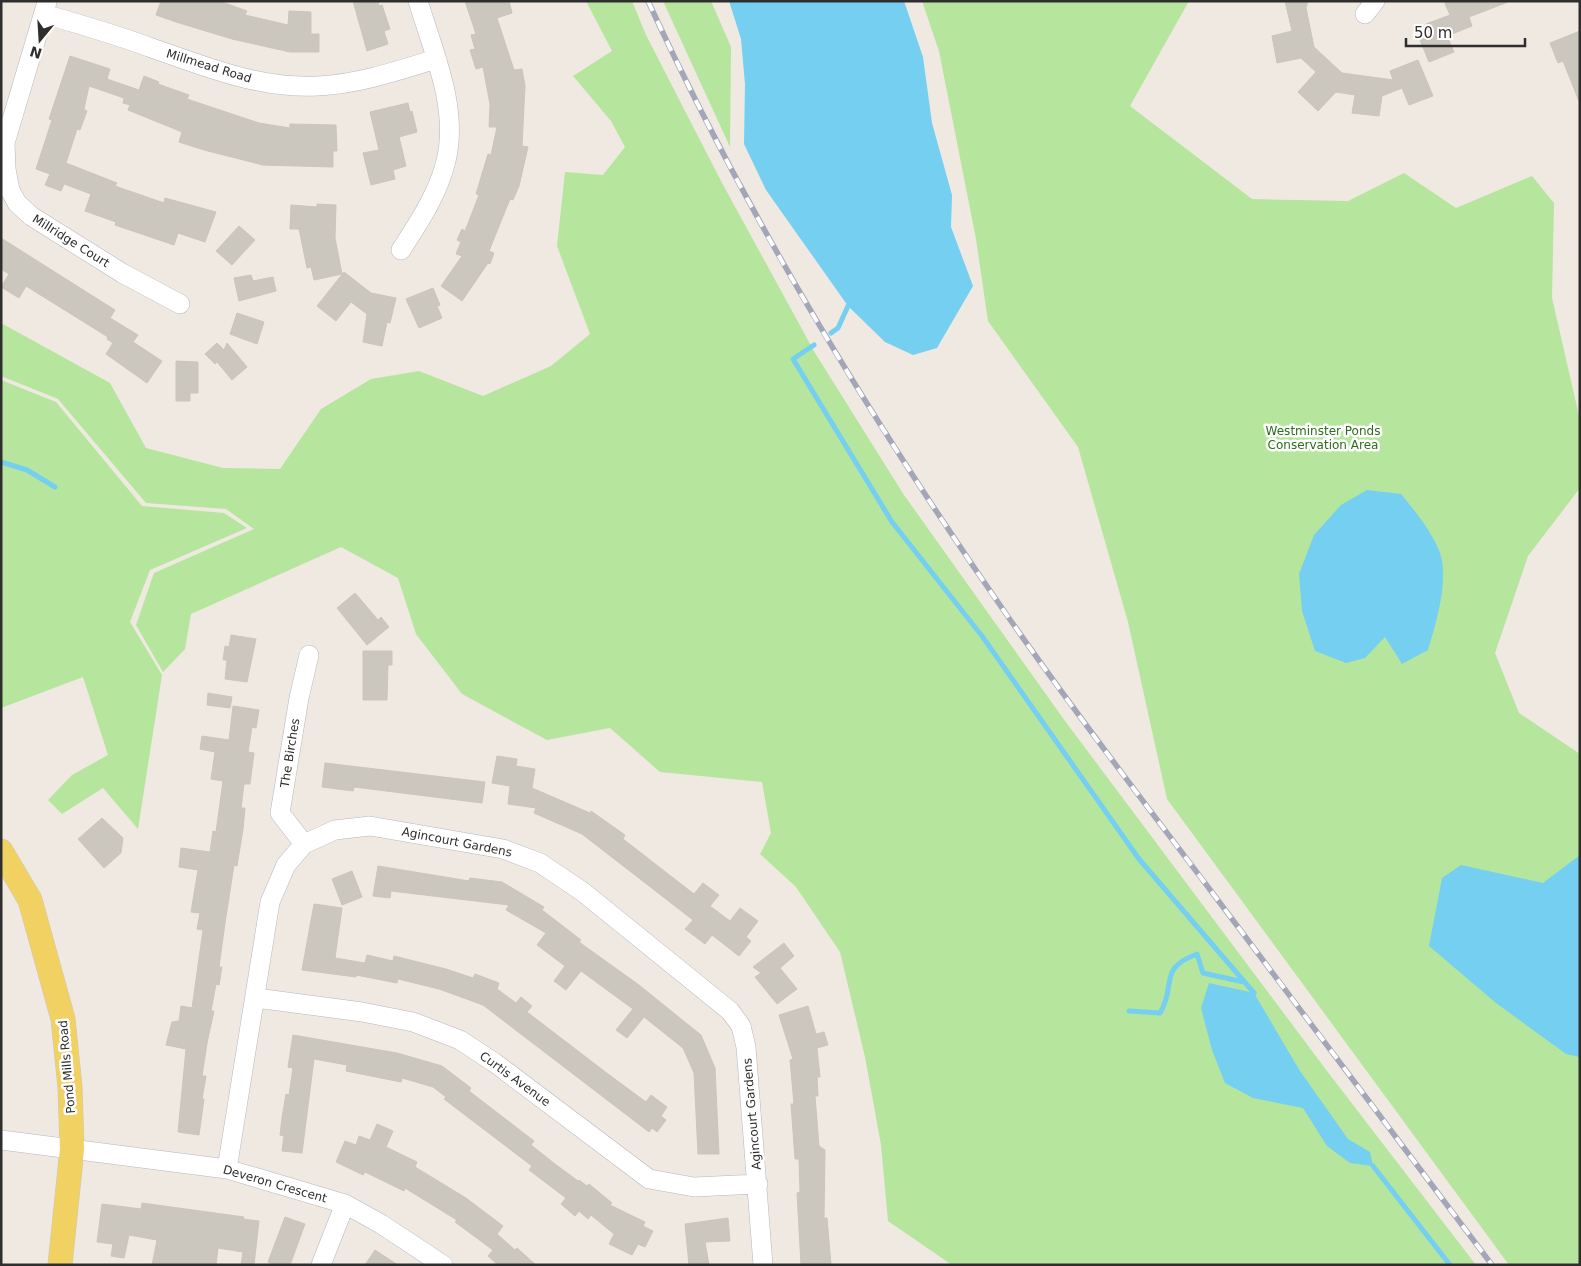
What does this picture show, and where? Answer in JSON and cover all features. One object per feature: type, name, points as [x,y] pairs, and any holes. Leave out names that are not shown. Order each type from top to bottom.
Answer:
[{"type":"main road","name":"Pond Mills Road","points":[[1,852],[30,900],[63,1018],[70,1087],[72,1149],[60,1265]]},
{"type":"street","points":[[401,250],[427,210],[446,161],[449,115],[436,59],[418,1]]},
{"type":"street","name":"Millmead Road","points":[[45,7],[97,28],[220,72],[268,84],[318,86],[372,78],[436,59]]},
{"type":"street","name":"Millridge Court","points":[[45,7],[5,143],[6,169],[10,190],[17,203],[31,216],[122,273],[180,304]]},
{"type":"street","name":"The Birches","points":[[304,844],[280,813],[299,698],[309,655]]},
{"type":"street","name":"Agincourt Gardens","points":[[227,1169],[270,902],[286,865],[304,844],[335,830],[370,826],[503,849],[540,863],[583,892],[730,1011],[741,1026],[746,1047],[758,1184],[762,1265]]},
{"type":"street","name":"Curtis Avenue","points":[[256,998],[362,1012],[413,1022],[460,1040],[495,1063],[649,1179],[694,1187],[758,1184]]},
{"type":"street","name":"Deveron Crescent","points":[[1,1140],[227,1169],[345,1204],[381,1224],[443,1265]]},
{"type":"street","points":[[321,1265],[345,1204]]},
{"type":"green space","points":[[586,1],[632,1],[646,35],[721,181],[815,353],[904,495],[1065,721],[1327,1071],[1476,1265],[952,1265],[888,1221],[881,1145],[865,1057],[840,952],[796,887],[760,854],[771,833],[762,782],[660,772],[610,728],[547,740],[462,694],[416,634],[398,578],[341,547],[191,614],[185,649],[163,672],[136,625],[154,573],[254,529],[226,509],[146,503],[58,399],[1,376],[1,323],[110,383],[146,448],[223,468],[280,469],[321,409],[371,379],[419,371],[483,396],[551,366],[590,334],[557,246],[565,172],[603,175],[625,147],[611,121],[573,76],[612,51]]},
{"type":"green space","points":[[663,1],[711,1],[731,47],[730,147]]},
{"type":"green space","name":"Westminster Ponds Conservation Area","points":[[922,1],[1189,1],[1130,106],[1252,199],[1348,201],[1404,173],[1456,208],[1532,176],[1554,203],[1552,298],[1580,420],[1580,488],[1528,556],[1495,653],[1519,713],[1580,754],[1580,1265],[1509,1265],[1167,799],[1128,622],[1078,447],[988,321],[976,239],[939,51]]},
{"type":"green space","points":[[1,380],[56,402],[142,506],[224,513],[247,528],[150,570],[130,622],[162,675],[138,829],[103,788],[62,814],[48,800],[72,775],[108,755],[83,677],[1,708]]},
{"type":"water","points":[[729,1],[904,1],[923,57],[932,123],[952,195],[951,227],[973,286],[937,348],[913,355],[885,342],[848,306],[766,190],[744,144],[745,84],[741,39]]},
{"type":"water","points":[[1367,490],[1401,494],[1430,534],[1442,559],[1443,585],[1441,599],[1428,650],[1402,664],[1385,637],[1365,658],[1346,663],[1315,651],[1302,611],[1299,574],[1314,535],[1341,505]]},
{"type":"water","points":[[1580,855],[1580,1057],[1566,1054],[1496,1003],[1429,946],[1442,878],[1461,865],[1543,883]]},
{"type":"water","points":[[1209,983],[1254,993],[1300,1071],[1348,1139],[1370,1152],[1373,1166],[1350,1163],[1327,1146],[1303,1108],[1253,1098],[1225,1083],[1212,1050],[1201,1008]]},
{"type":"building","points":[[161,1],[219,1],[247,11],[245,15],[288,25],[289,11],[311,12],[311,34],[319,34],[319,52],[290,52],[232,39],[176,22],[156,15]]},
{"type":"building","points":[[353,1],[378,1],[379,6],[382,5],[390,29],[384,31],[388,44],[367,51]]},
{"type":"building","points":[[465,1],[509,1],[512,13],[497,18],[514,70],[522,69],[525,86],[522,146],[528,147],[519,186],[513,200],[510,199],[489,251],[494,253],[490,264],[488,263],[462,301],[441,286],[462,256],[456,254],[461,242],[457,240],[462,229],[465,231],[479,195],[476,194],[488,154],[491,155],[497,127],[489,127],[490,104],[483,67],[476,69],[470,50],[475,49],[471,35],[476,34]]},
{"type":"building","points":[[1285,1],[1308,1],[1306,8],[1314,47],[1342,73],[1393,80],[1390,71],[1418,60],[1433,96],[1409,105],[1402,88],[1382,96],[1379,116],[1352,113],[1355,95],[1336,92],[1318,111],[1298,92],[1316,72],[1301,58],[1277,63],[1272,36],[1292,31]]},
{"type":"building","points":[[1444,1],[1508,2],[1469,17],[1472,26],[1447,36],[1454,52],[1429,62],[1420,40],[1431,36],[1426,24],[1450,15]]},
{"type":"building","points":[[1580,31],[1579,101],[1563,61],[1558,63],[1550,43]]},
{"type":"building","points":[[70,56],[110,69],[107,79],[139,90],[144,76],[159,82],[158,84],[189,95],[187,99],[259,123],[290,128],[290,124],[336,125],[337,151],[333,151],[333,167],[263,165],[179,142],[182,132],[128,110],[130,105],[123,103],[124,98],[89,86],[84,109],[87,111],[80,130],[77,129],[66,163],[117,183],[115,186],[164,203],[165,198],[216,212],[205,242],[178,233],[174,245],[115,225],[116,222],[85,211],[91,194],[64,184],[61,191],[45,185],[50,174],[36,169],[52,120],[49,119]]},
{"type":"building","points":[[408,103],[417,132],[399,137],[406,166],[393,170],[395,179],[371,185],[363,153],[379,150],[370,112]]},
{"type":"building","points":[[317,204],[336,205],[335,238],[342,274],[314,280],[311,267],[307,268],[299,229],[290,229],[291,205],[317,207]]},
{"type":"building","points":[[239,226],[255,240],[232,265],[216,251]]},
{"type":"building","points":[[1,238],[115,310],[110,318],[138,335],[133,342],[162,361],[147,383],[106,354],[113,343],[107,339],[108,337],[26,286],[19,298],[1,287],[9,274],[1,269]]},
{"type":"building","points":[[344,272],[371,293],[396,298],[390,323],[387,322],[382,346],[363,342],[367,314],[351,302],[336,321],[317,306]]},
{"type":"building","points":[[251,275],[253,281],[273,277],[276,291],[239,301],[234,278]]},
{"type":"building","points":[[433,288],[440,305],[437,306],[442,318],[419,328],[406,299]]},
{"type":"building","points":[[237,313],[264,322],[257,344],[230,334]]},
{"type":"building","points":[[217,343],[224,350],[227,343],[247,367],[232,380],[217,362],[215,364],[205,354]]},
{"type":"building","points":[[176,361],[198,362],[198,393],[190,393],[190,401],[176,401]]},
{"type":"building","points":[[355,593],[378,620],[381,617],[389,627],[367,645],[337,608]]},
{"type":"building","points":[[231,635],[256,639],[247,682],[225,679],[227,660],[223,660],[225,646],[229,647]]},
{"type":"building","points":[[363,651],[392,651],[392,665],[388,665],[387,700],[363,700]]},
{"type":"building","points":[[208,693],[232,697],[230,708],[207,705]]},
{"type":"building","points":[[233,706],[259,710],[256,728],[252,727],[248,752],[254,753],[250,784],[244,784],[241,808],[245,808],[243,829],[237,866],[234,865],[225,923],[219,967],[222,967],[219,985],[216,984],[211,1011],[214,1011],[202,1076],[206,1076],[199,1135],[178,1132],[186,1049],[166,1045],[172,1022],[179,1021],[181,1006],[192,1008],[203,930],[197,929],[200,913],[191,912],[198,870],[179,867],[181,848],[210,852],[213,831],[216,832],[223,781],[211,779],[215,752],[200,749],[202,736],[229,740]]},
{"type":"building","points":[[497,756],[517,759],[516,766],[535,769],[532,788],[590,813],[591,811],[625,835],[623,839],[694,894],[703,883],[719,895],[710,906],[730,921],[740,908],[758,921],[746,937],[751,941],[739,956],[712,935],[705,944],[685,929],[693,920],[582,834],[534,813],[536,808],[508,804],[510,786],[492,783]]},
{"type":"building","points":[[325,763],[485,782],[482,803],[354,787],[353,791],[322,787]]},
{"type":"building","points":[[102,818],[123,838],[121,853],[104,868],[78,839]]},
{"type":"building","points":[[378,866],[469,881],[470,878],[502,882],[544,907],[542,910],[581,940],[579,942],[639,985],[701,1035],[715,1068],[719,1154],[698,1154],[694,1073],[683,1048],[644,1017],[627,1038],[616,1030],[633,1009],[581,971],[566,990],[554,981],[565,966],[537,945],[546,933],[506,910],[509,905],[391,891],[390,898],[373,896]]},
{"type":"building","points":[[352,871],[362,897],[342,905],[332,879]]},
{"type":"building","points":[[314,904],[342,908],[335,958],[365,963],[367,955],[393,961],[394,956],[473,978],[475,974],[499,983],[497,989],[516,1003],[521,997],[532,1006],[527,1012],[608,1074],[646,1102],[651,1095],[667,1107],[661,1116],[666,1120],[657,1132],[652,1128],[649,1132],[483,1005],[439,989],[398,979],[397,983],[356,975],[356,977],[302,970]]},
{"type":"building","points":[[784,943],[794,956],[780,968],[797,989],[777,1004],[755,977],[761,973],[753,967]]},
{"type":"building","points":[[808,1006],[816,1034],[824,1032],[828,1045],[817,1048],[820,1077],[817,1077],[818,1096],[815,1096],[819,1146],[825,1150],[824,1218],[827,1218],[831,1265],[801,1265],[797,1193],[800,1192],[799,1159],[795,1159],[791,1104],[794,1104],[790,1060],[793,1059],[779,1015]]},
{"type":"building","points":[[293,1035],[397,1053],[442,1066],[471,1088],[469,1091],[534,1141],[531,1145],[555,1164],[578,1181],[587,1186],[589,1184],[612,1203],[610,1205],[645,1222],[643,1226],[653,1231],[645,1247],[638,1244],[632,1255],[609,1244],[614,1234],[591,1215],[588,1219],[579,1211],[575,1216],[561,1204],[566,1198],[529,1170],[532,1166],[444,1099],[446,1097],[433,1087],[402,1078],[401,1082],[346,1071],[347,1065],[314,1059],[302,1153],[282,1151],[284,1136],[280,1135],[286,1094],[289,1095],[293,1068],[288,1067]]},
{"type":"building","points":[[377,1124],[393,1131],[386,1147],[417,1162],[415,1167],[466,1198],[503,1226],[497,1234],[536,1265],[498,1265],[488,1256],[493,1250],[455,1222],[457,1220],[405,1188],[404,1191],[365,1172],[363,1175],[336,1162],[345,1141],[356,1145],[359,1136],[370,1140]]},
{"type":"building","points":[[142,1203],[244,1217],[243,1219],[259,1221],[254,1265],[241,1265],[243,1252],[218,1248],[216,1265],[152,1265],[157,1240],[129,1235],[124,1258],[111,1256],[113,1244],[97,1242],[102,1204],[141,1209]]},
{"type":"building","points":[[285,1217],[305,1224],[290,1265],[275,1265],[268,1262]]},
{"type":"building","points":[[728,1218],[730,1241],[705,1242],[709,1265],[689,1265],[685,1224]]},
{"type":"building","points":[[375,1250],[398,1265],[365,1265]]},
{"type":"waterway","points":[[831,333],[838,328],[848,306]]},
{"type":"waterway","points":[[814,345],[793,359],[892,522],[982,636],[1139,859],[1254,993]]},
{"type":"waterway","points":[[1,462],[27,470],[55,487]]},
{"type":"waterway","points":[[1129,1011],[1160,1013],[1165,1003],[1172,972],[1185,960],[1197,954],[1203,973],[1244,982]]},
{"type":"waterway","points":[[1373,1166],[1450,1265]]},
{"type":"railway","points":[[648,1],[687,82],[771,241],[862,396],[960,547],[1085,723],[1492,1265]]}]
